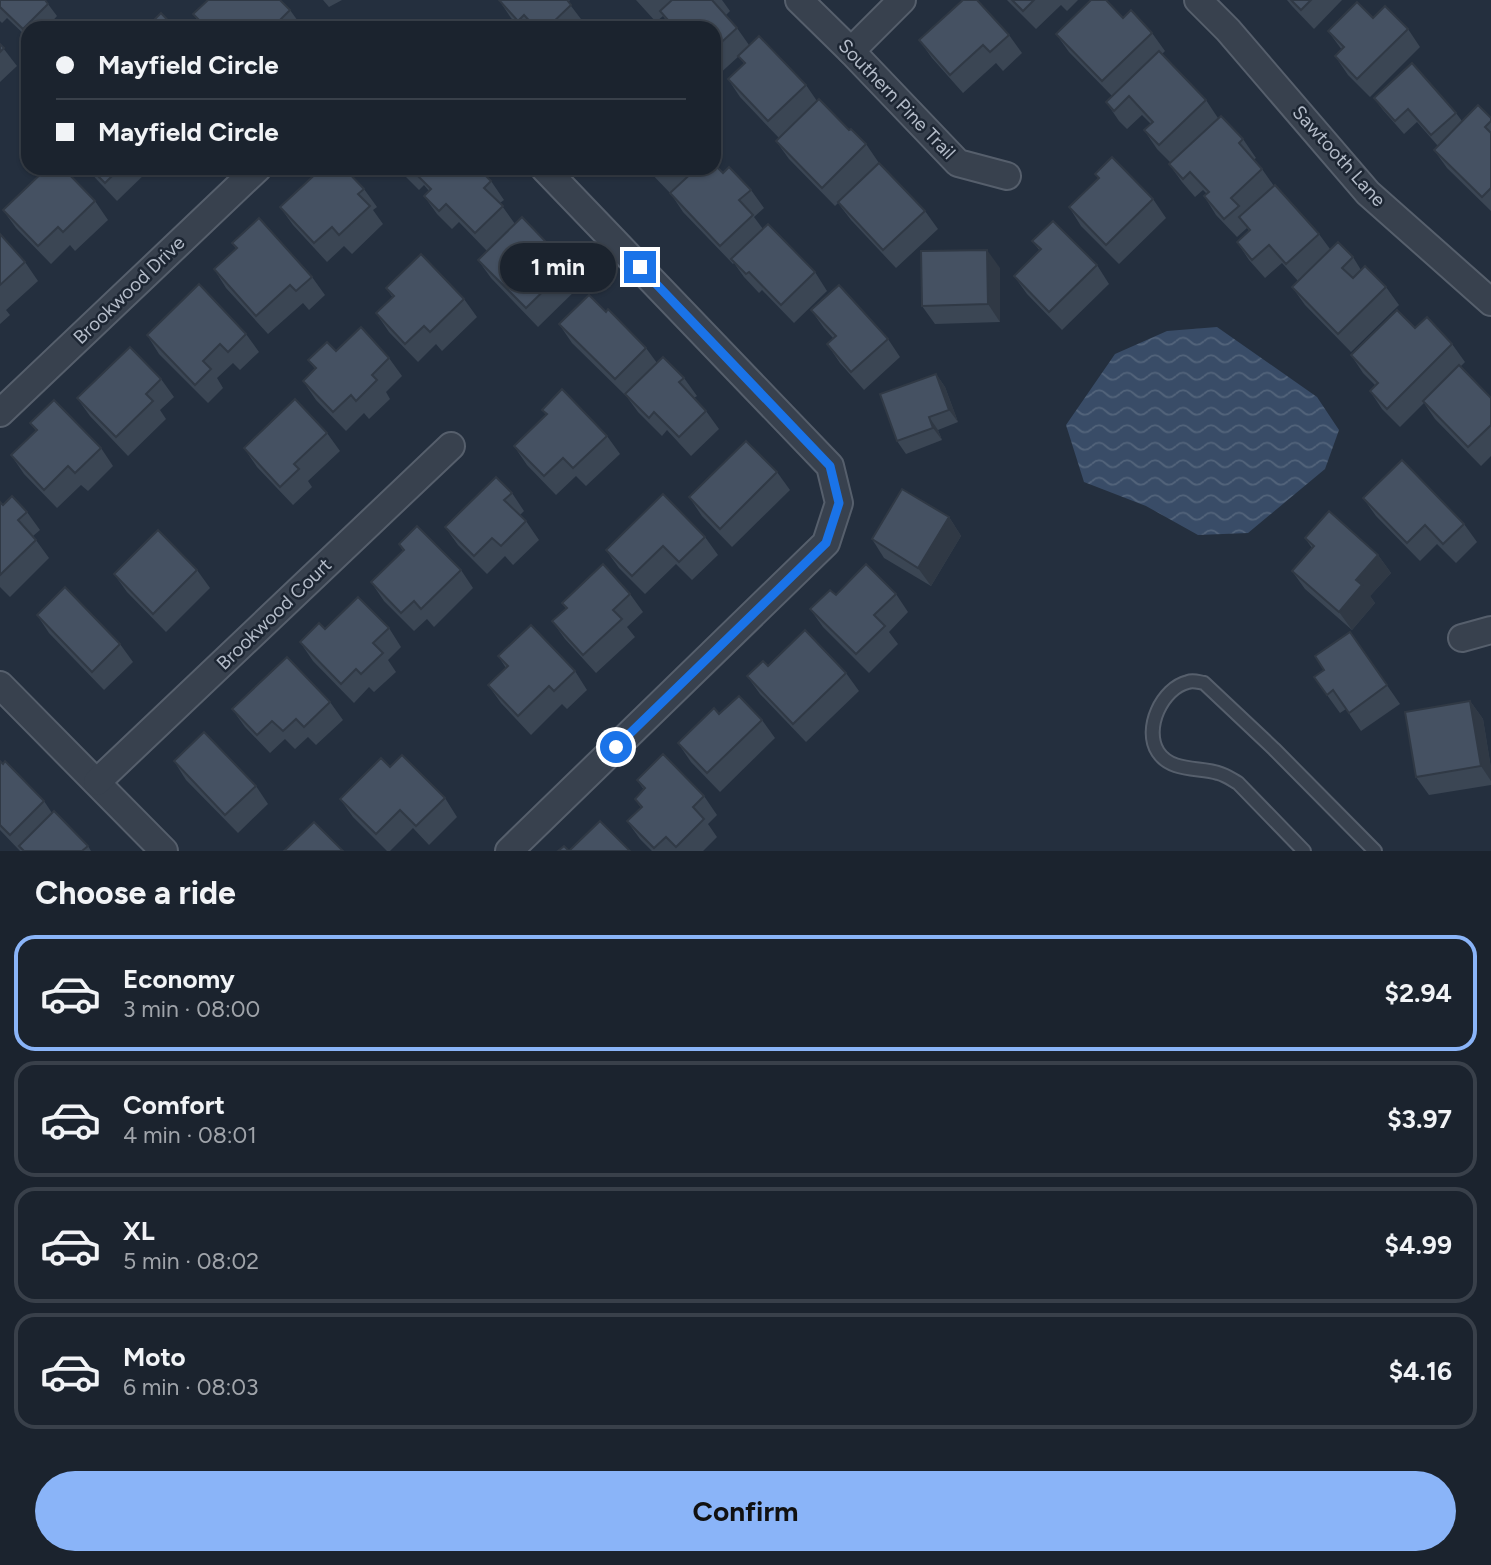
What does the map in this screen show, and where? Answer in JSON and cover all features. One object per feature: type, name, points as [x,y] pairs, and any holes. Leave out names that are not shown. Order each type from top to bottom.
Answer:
[{"type":"street","name":"Southern Pine Trail","points":[[799,0],[958,163],[1007,176]]},
{"type":"street","points":[[851,51],[902,0]]},
{"type":"street","name":"Sawtooth Lane","points":[[1198,0],[1228,30],[1368,193],[1491,302]]},
{"type":"street","name":"Brookwood Drive","points":[[0,413],[251,175]]},
{"type":"street","points":[[509,851],[826,543],[839,503],[830,466],[551,175]]},
{"type":"street","name":"Brookwood Court","points":[[97,782],[451,446]]},
{"type":"street","points":[[1462,638],[1491,630]]},
{"type":"street","points":[[0,685],[164,851]]},
{"type":"lane","points":[[1304,851],[1238,783],[1217,772],[1183,768],[1171,763],[1159,753],[1153,737],[1154,721],[1161,703],[1178,685],[1191,680],[1204,683],[1375,851]]},
{"type":"water","points":[[1217,327],[1317,397],[1339,430],[1325,469],[1248,533],[1198,535],[1146,506],[1084,482],[1066,425],[1115,354],[1167,331]]},
{"type":"building","points":[[0,0],[45,0],[48,4],[31,21],[21,21],[21,27],[0,7]]},
{"type":"building","points":[[208,0],[280,0],[290,10],[279,21],[200,21],[193,14]]},
{"type":"building","points":[[499,0],[567,0],[571,5],[554,21],[530,21],[524,15],[518,21]]},
{"type":"building","points":[[672,0],[712,0],[737,28],[721,43],[721,21],[669,21],[660,11]]},
{"type":"building","points":[[963,0],[977,0],[1009,35],[990,52],[983,45],[950,75],[919,40]]},
{"type":"building","points":[[1012,0],[1034,0],[1023,11]]},
{"type":"building","points":[[1091,0],[1106,0],[1123,18],[1131,10],[1152,33],[1102,81],[1056,34]]},
{"type":"building","points":[[1291,0],[1311,0],[1301,10]]},
{"type":"building","points":[[1357,2],[1373,18],[1385,6],[1408,29],[1357,79],[1335,56],[1344,47],[1328,31]]},
{"type":"building","points":[[161,13],[168,21],[153,21]]},
{"type":"building","points":[[759,36],[806,85],[768,121],[728,79],[745,63],[738,56]]},
{"type":"building","points":[[1159,51],[1206,100],[1159,145],[1144,130],[1153,122],[1129,96],[1114,111],[1106,102]]},
{"type":"building","points":[[1412,63],[1456,113],[1431,135],[1408,109],[1395,121],[1374,98]]},
{"type":"building","points":[[819,99],[866,144],[822,188],[776,141]]},
{"type":"building","points":[[1478,105],[1491,118],[1485,127],[1491,133],[1491,188],[1482,197],[1434,150]]},
{"type":"building","points":[[1221,116],[1243,139],[1239,143],[1262,169],[1231,198],[1239,206],[1224,219],[1204,196],[1209,192],[1190,172],[1183,179],[1169,164]]},
{"type":"building","points":[[1112,157],[1153,199],[1106,245],[1069,207],[1099,178],[1095,174]]},
{"type":"building","points":[[879,163],[925,211],[883,250],[838,202]]},
{"type":"building","points":[[729,167],[751,190],[739,200],[753,215],[720,246],[670,193],[689,175],[721,175],[721,171],[723,173]]},
{"type":"building","points":[[40,175],[70,175],[95,201],[63,232],[58,227],[38,246],[3,210]]},
{"type":"building","points":[[97,175],[113,175],[105,183]]},
{"type":"building","points":[[314,175],[351,175],[364,189],[358,194],[370,206],[339,235],[332,227],[314,243],[280,207]]},
{"type":"building","points":[[485,175],[491,181],[484,188],[503,206],[475,233],[446,204],[439,211],[424,196],[431,189],[419,177]]},
{"type":"building","points":[[1275,185],[1319,234],[1286,264],[1269,245],[1252,260],[1237,242],[1250,230],[1239,217]]},
{"type":"building","points":[[522,217],[569,266],[526,308],[478,260]]},
{"type":"building","points":[[259,218],[312,277],[296,291],[290,285],[256,316],[214,269],[237,248],[232,243]]},
{"type":"building","points":[[1053,221],[1097,265],[1049,312],[1014,276],[1041,249],[1032,241]]},
{"type":"building","points":[[768,224],[815,272],[781,305],[749,272],[746,274],[731,259]]},
{"type":"building","points":[[0,234],[25,262],[0,285]]},
{"type":"building","points":[[1338,242],[1353,257],[1342,268],[1353,278],[1365,266],[1386,287],[1338,334],[1292,287]]},
{"type":"building","points":[[987,250],[988,304],[922,306],[921,251]]},
{"type":"building","points":[[421,254],[464,299],[430,332],[424,326],[405,344],[376,313],[394,296],[386,288]]},
{"type":"building","points":[[199,284],[246,334],[228,352],[220,344],[203,361],[211,369],[195,385],[147,335]]},
{"type":"building","points":[[839,285],[888,339],[851,372],[827,344],[836,336],[811,310]]},
{"type":"building","points":[[589,295],[606,312],[608,309],[646,348],[615,379],[559,324]]},
{"type":"building","points":[[1397,310],[1415,328],[1427,317],[1452,344],[1387,409],[1370,391],[1378,383],[1351,355]]},
{"type":"building","points":[[361,327],[389,358],[372,375],[377,380],[356,401],[351,395],[333,412],[303,381],[316,368],[308,360],[327,342],[336,351]]},
{"type":"building","points":[[130,347],[161,379],[146,394],[153,401],[116,437],[77,398]]},
{"type":"building","points":[[663,357],[684,378],[679,382],[706,411],[679,437],[654,412],[649,418],[625,394]]},
{"type":"building","points":[[1459,365],[1491,398],[1491,425],[1468,447],[1423,401]]},
{"type":"building","points":[[936,374],[949,410],[929,417],[933,428],[897,441],[880,394]]},
{"type":"building","points":[[562,389],[607,436],[573,468],[563,458],[544,476],[514,446],[547,414],[542,410]]},
{"type":"building","points":[[295,399],[327,433],[294,464],[299,469],[280,487],[244,448]]},
{"type":"building","points":[[54,400],[101,448],[75,473],[68,466],[44,490],[11,455],[37,430],[30,423]]},
{"type":"building","points":[[746,441],[777,472],[720,529],[689,497]]},
{"type":"building","points":[[1402,460],[1464,524],[1443,544],[1425,525],[1407,543],[1363,498]]},
{"type":"building","points":[[496,477],[512,493],[504,500],[526,521],[501,546],[492,538],[474,556],[445,527]]},
{"type":"building","points":[[902,489],[949,517],[918,568],[872,539]]},
{"type":"building","points":[[663,494],[705,537],[679,562],[663,546],[632,576],[606,550]]},
{"type":"building","points":[[12,496],[27,512],[18,520],[36,540],[0,575],[0,502],[3,505]]},
{"type":"building","points":[[1329,511],[1378,555],[1356,580],[1362,585],[1339,612],[1292,571],[1314,546],[1305,538]]},
{"type":"building","points":[[417,526],[461,570],[421,609],[414,601],[401,613],[371,582],[404,550],[399,544]]},
{"type":"building","points":[[158,530],[197,570],[153,614],[114,574]]},
{"type":"building","points":[[603,564],[630,594],[613,610],[622,619],[583,655],[552,621],[567,608],[562,603]]},
{"type":"building","points":[[866,564],[896,594],[874,615],[885,626],[856,654],[810,609],[830,590],[836,595]]},
{"type":"building","points":[[65,587],[120,644],[92,672],[37,615]]},
{"type":"building","points":[[358,597],[389,628],[373,643],[383,653],[361,674],[356,669],[341,684],[300,642],[319,623],[325,629]]},
{"type":"building","points":[[531,625],[575,671],[554,691],[549,686],[518,716],[488,685],[508,666],[498,656]]},
{"type":"building","points":[[805,630],[846,673],[793,724],[747,676],[763,661],[768,666]]},
{"type":"building","points":[[1350,632],[1387,685],[1349,713],[1333,690],[1327,695],[1314,677],[1324,670],[1315,656]]},
{"type":"building","points":[[287,657],[330,702],[304,727],[296,719],[283,731],[272,721],[257,735],[232,709]]},
{"type":"building","points":[[739,696],[762,720],[707,773],[678,743],[714,708],[719,714]]},
{"type":"building","points":[[1470,701],[1481,766],[1416,777],[1405,712]]},
{"type":"building","points":[[204,732],[256,786],[225,815],[174,761]]},
{"type":"building","points":[[663,754],[704,796],[693,807],[704,819],[676,847],[666,837],[654,848],[627,821],[642,807],[635,799],[645,788],[637,780]]},
{"type":"building","points":[[402,755],[445,798],[416,826],[400,810],[376,834],[340,799],[381,758],[390,767]]},
{"type":"building","points":[[0,761],[3,764],[5,761],[44,801],[10,835],[0,825]]},
{"type":"building","points":[[54,811],[88,846],[82,851],[24,851],[19,846]]},
{"type":"building","points":[[600,821],[630,851],[569,851]]},
{"type":"building","points":[[314,822],[343,851],[284,851]]},
{"type":"route","points":[[616,747],[826,543],[839,503],[830,466],[640,267]]}]
